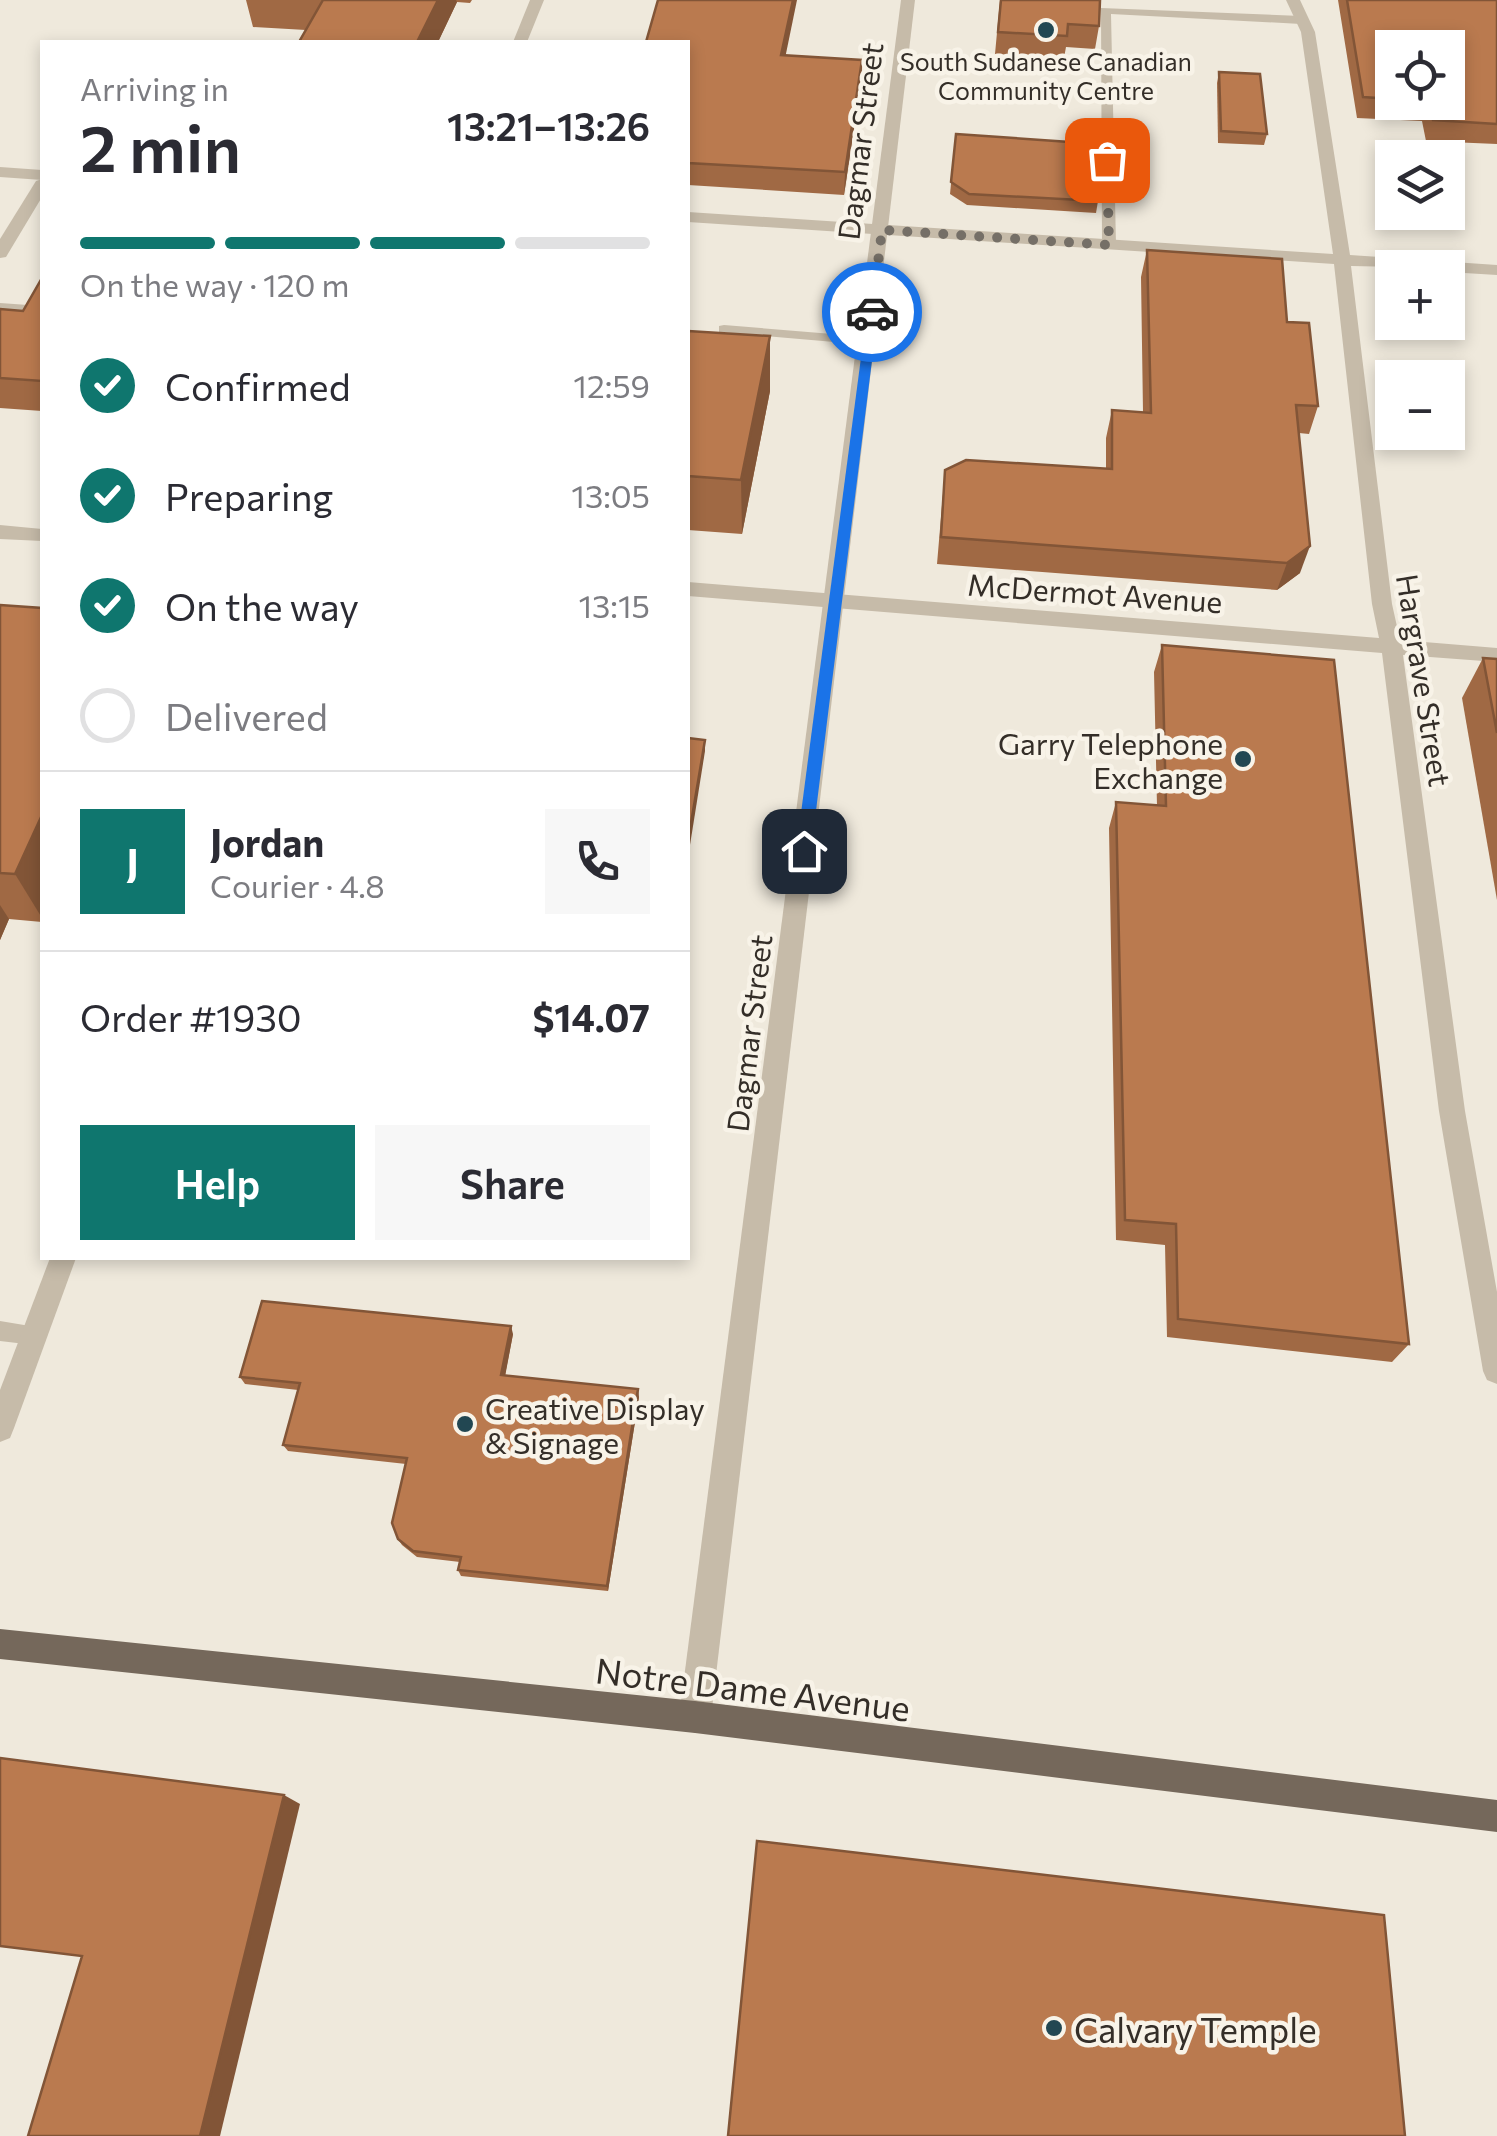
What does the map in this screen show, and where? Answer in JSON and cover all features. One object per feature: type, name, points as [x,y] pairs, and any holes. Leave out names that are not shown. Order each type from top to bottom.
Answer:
[{"type":"main road","name":"Notre Dame Avenue","points":[[0,1644],[695,1718],[1497,1816]]},
{"type":"street","points":[[521,40],[536,0]]},
{"type":"street","name":"Dagmar Street","points":[[695,1718],[869,340],[908,0]]},
{"type":"street","name":"Hargrave Street","points":[[1294,0],[1308,32],[1342,260],[1382,604],[1400,688],[1452,1112],[1497,1371]]},
{"type":"street","points":[[0,172],[40,174]]},
{"type":"street","points":[[0,254],[40,187]]},
{"type":"street","points":[[690,217],[1497,270]]},
{"type":"street","points":[[0,532],[40,535]]},
{"type":"street","name":"McDermot Avenue","points":[[690,588],[1497,654]]},
{"type":"street","points":[[0,1428],[62,1260]]},
{"type":"lane","points":[[1109,245],[1106,10],[1301,20]]},
{"type":"lane","points":[[0,307],[40,310]]},
{"type":"lane","points":[[724,329],[869,340]]},
{"type":"lane","points":[[0,1331],[34,1335]]},
{"type":"building","points":[[323,0],[438,0],[418,40],[300,40]]},
{"type":"building","points":[[658,0],[793,0],[781,55],[862,60],[845,172],[690,163],[690,40],[647,40]]},
{"type":"building","points":[[1001,0],[1100,0],[1099,26],[1068,24],[1067,36],[998,32]]},
{"type":"building","points":[[1347,0],[1497,0],[1497,124],[1433,120],[1465,120],[1465,30],[1375,30],[1375,98],[1363,97]]},
{"type":"building","points":[[1219,72],[1260,74],[1267,134],[1221,131]]},
{"type":"building","points":[[956,134],[1098,144],[1098,201],[969,194],[951,182]]},
{"type":"building","points":[[1147,250],[1282,259],[1287,322],[1309,323],[1318,406],[1296,405],[1310,546],[1287,563],[941,537],[945,470],[966,460],[1112,469],[1112,410],[1151,413]]},
{"type":"building","points":[[40,281],[40,381],[0,378],[0,309],[23,311]]},
{"type":"building","points":[[690,331],[770,336],[741,480],[690,476]]},
{"type":"building","points":[[0,605],[40,608],[40,819],[15,874],[0,873]]},
{"type":"building","points":[[1162,645],[1334,660],[1409,1344],[1178,1319],[1176,1224],[1125,1220],[1116,802],[1166,806]]},
{"type":"building","points":[[1483,658],[1497,659],[1497,733]]},
{"type":"building","points":[[690,738],[705,740],[690,829]]},
{"type":"building","name":"Creative Display & Signage","points":[[262,1301],[511,1326],[501,1375],[638,1389],[607,1586],[458,1570],[461,1557],[413,1551],[398,1539],[392,1523],[407,1458],[283,1445],[300,1383],[240,1377]]},
{"type":"building","points":[[0,1758],[284,1795],[200,2136],[28,2136],[82,1956],[0,1946]]},
{"type":"building","name":"Calvary Temple","points":[[757,1841],[1384,1915],[1405,2136],[728,2136]]},
{"type":"way so far","points":[[872,312],[882,230],[1109,245],[1107,160]]},
{"type":"place","name":"South Sudanese Canadian Community Centre","points":[[1046,30]]},
{"type":"place","name":"Garry Telephone Exchange","points":[[1243,759]]},
{"type":"place","name":"Creative Display & Signage","points":[[465,1424]]},
{"type":"place","name":"Calvary Temple","points":[[1054,2028]]},
{"type":"route","points":[[804,851],[872,312]]}]
